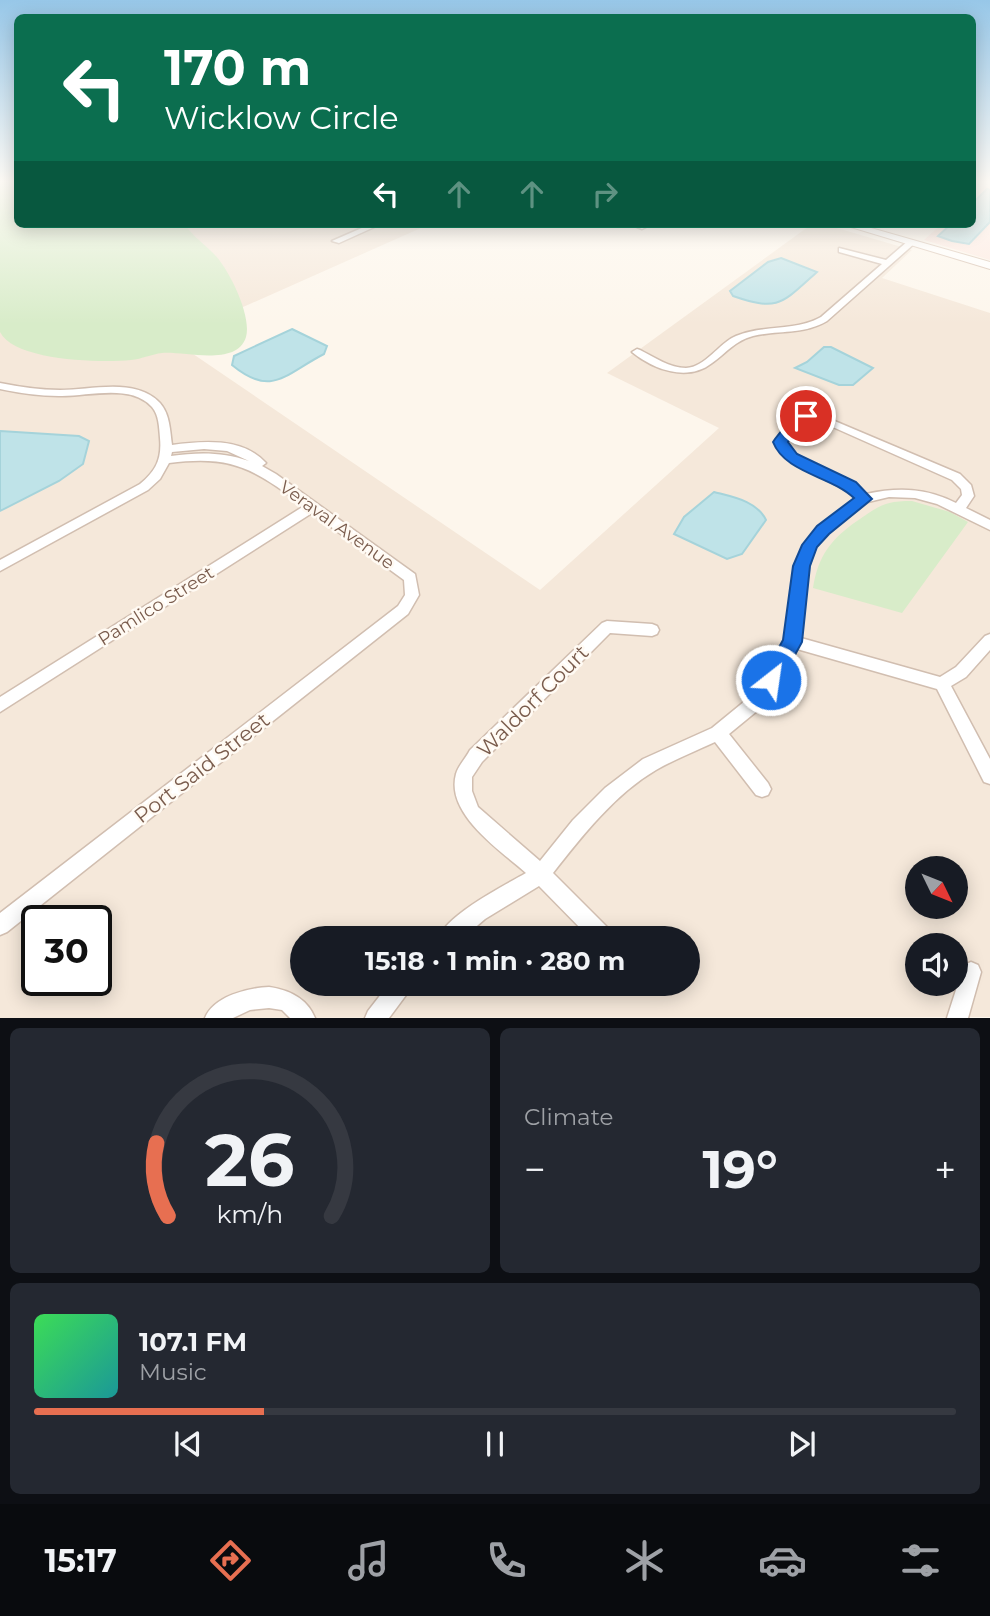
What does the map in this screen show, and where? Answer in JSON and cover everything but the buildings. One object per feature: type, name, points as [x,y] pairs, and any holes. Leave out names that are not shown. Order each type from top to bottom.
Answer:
[{"type":"main road","points":[[861,229],[990,263]]},
{"type":"main road","points":[[880,229],[990,263]]},
{"type":"street","points":[[336,241],[366,229]]},
{"type":"street","points":[[637,352],[675,369],[696,369],[724,345],[738,338],[752,333],[803,329],[815,325],[911,243]]},
{"type":"street","points":[[842,250],[887,263]]},
{"type":"street","points":[[0,386],[64,393],[108,390],[145,396],[162,415],[167,454],[155,478],[144,487],[0,566]]},
{"type":"street","points":[[864,499],[851,486],[792,458],[783,450],[780,442],[799,418],[818,417],[827,420],[956,477],[967,488],[968,496],[958,508]]},
{"type":"street","name":"Veraval Avenue","points":[[167,454],[227,456],[248,463],[272,477],[410,578],[412,595],[403,610]]},
{"type":"street","points":[[462,926],[478,912],[541,874],[579,826],[611,794],[649,765],[718,733],[751,706],[771,680],[793,642],[802,566],[810,545],[823,530],[864,499],[890,493],[915,494],[958,508],[990,525]]},
{"type":"street","name":"Pamlico Street","points":[[0,705],[312,507]]},
{"type":"street","name":"Port Said Street","points":[[0,925],[403,610]]},
{"type":"street","name":"Waldorf Court","points":[[541,874],[472,813],[463,791],[464,775],[476,756],[607,627],[652,630]]},
{"type":"street","points":[[793,642],[942,684],[990,776]]},
{"type":"street","points":[[942,684],[961,672],[988,648]]},
{"type":"street","points":[[718,733],[762,789]]},
{"type":"street","points":[[541,874],[592,926]]},
{"type":"street","points":[[957,1017],[971,972]]},
{"type":"street","points":[[215,1017],[225,1009],[263,996],[290,1002],[304,1017]]},
{"type":"street","points":[[375,1017],[392,996]]},
{"type":"shaded area","points":[[0,229],[420,229],[171,339],[540,590],[719,428],[607,373],[806,229],[838,229],[912,250],[882,278],[990,313],[990,1017],[0,1018]]},
{"type":"shaded area","points":[[937,229],[990,229],[990,260],[924,240]]},
{"type":"green space","points":[[0,229],[188,229],[220,261],[232,281],[246,317],[247,328],[241,346],[221,355],[162,353],[131,360],[100,361],[60,358],[22,349],[8,342],[0,332]]},
{"type":"green space","points":[[912,501],[950,512],[968,522],[902,613],[813,588],[822,557],[840,535],[882,505]]},
{"type":"water","points":[[946,229],[984,229],[969,244],[938,236]]},
{"type":"water","points":[[781,258],[817,272],[779,302],[761,303],[733,296],[730,291],[768,262]]},
{"type":"water","points":[[292,329],[327,346],[324,354],[288,375],[268,381],[246,375],[232,365],[234,356]]},
{"type":"water","points":[[824,347],[831,347],[873,368],[853,385],[839,385],[795,368],[807,362]]},
{"type":"water","points":[[0,431],[79,436],[89,441],[83,464],[59,481],[0,511]]},
{"type":"water","points":[[714,492],[751,504],[766,520],[742,554],[727,559],[674,534],[684,517]]},
{"type":"route","points":[[771,680],[793,642],[802,566],[810,545],[823,530],[864,499],[851,486],[792,458],[783,450],[780,442],[799,418],[806,416]]}]
